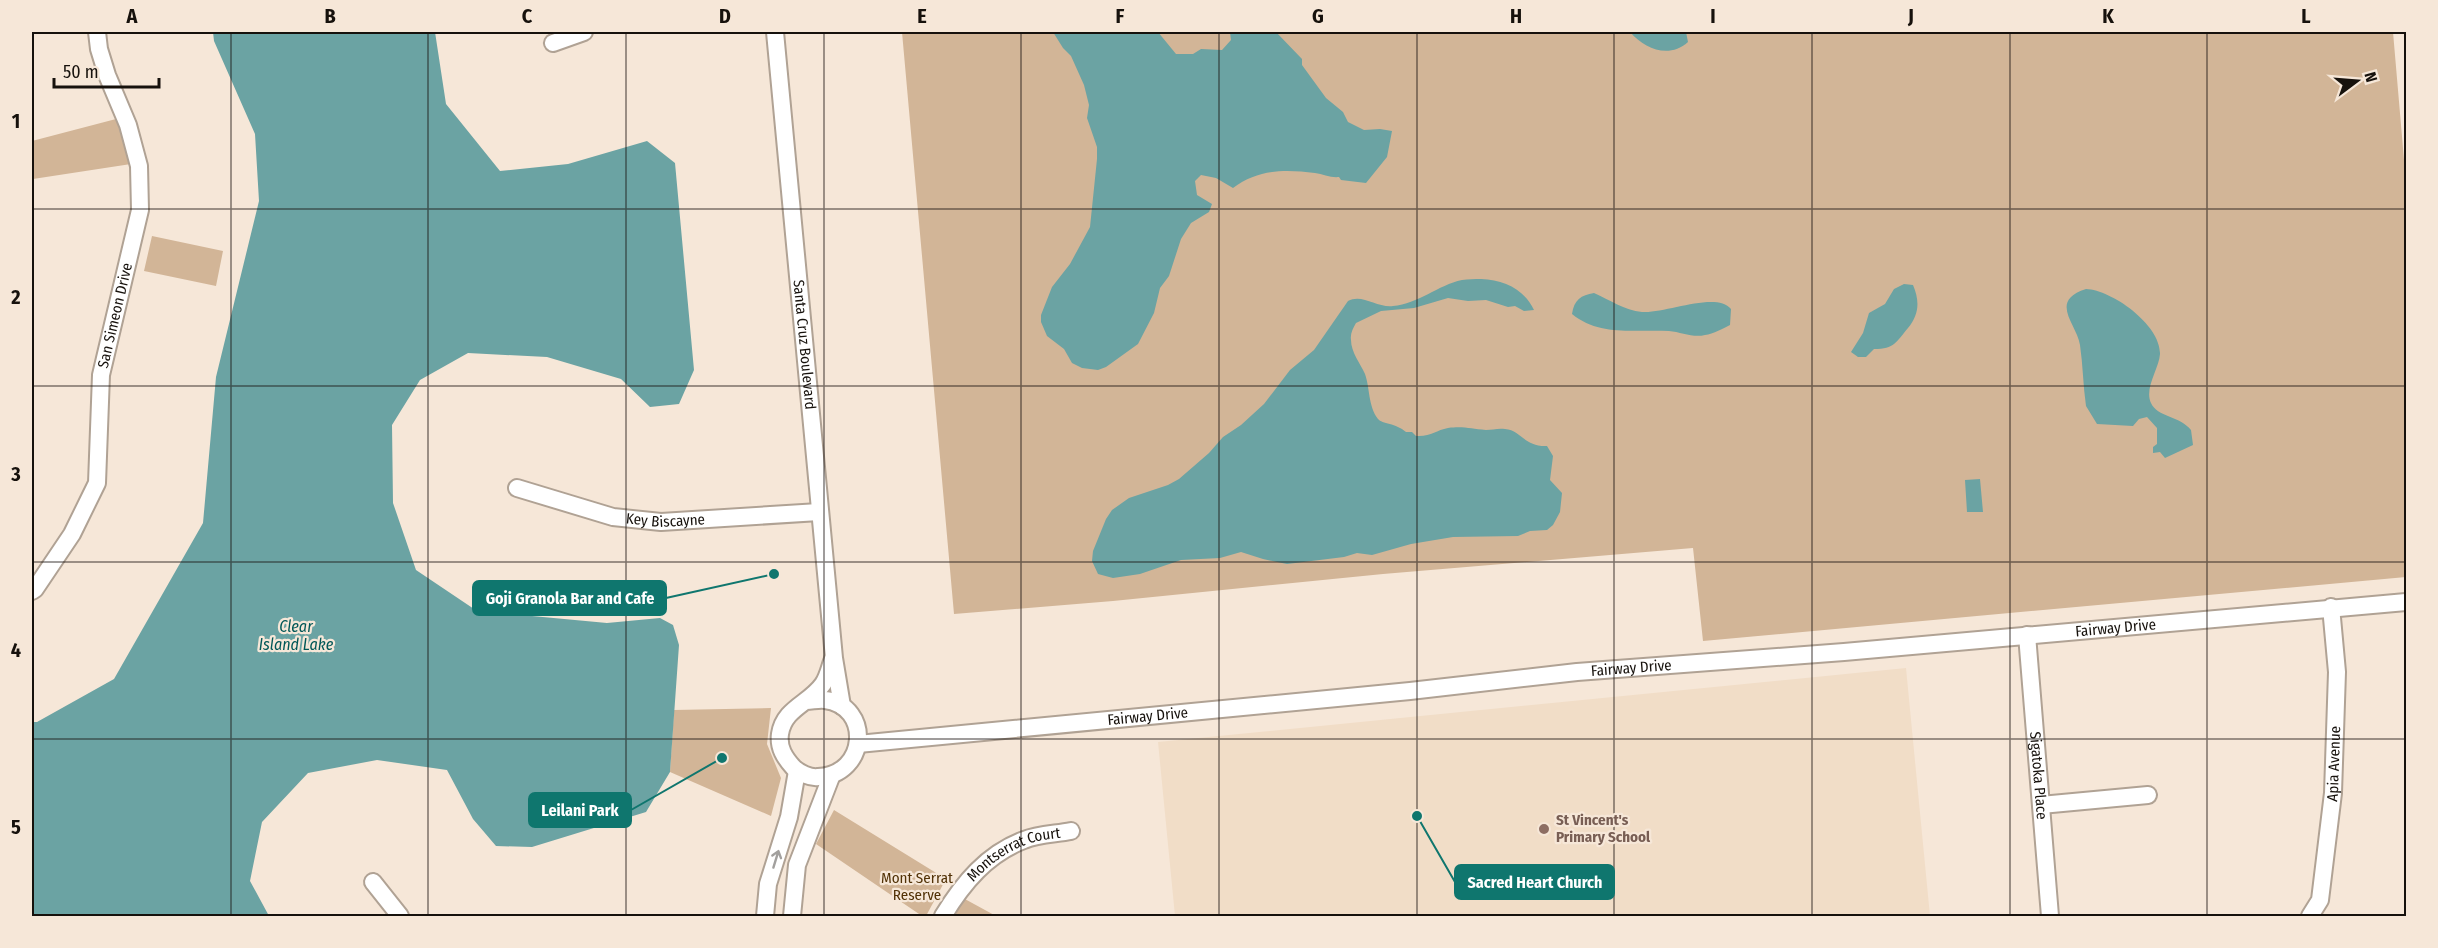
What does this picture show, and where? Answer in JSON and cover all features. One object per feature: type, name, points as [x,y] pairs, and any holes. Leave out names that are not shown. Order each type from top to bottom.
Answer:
[{"type":"street","name":"San Simeon Drive","points":[[32,591],[72,534],[97,483],[101,375],[140,210],[139,166],[128,125],[102,58],[97,32]]},
{"type":"street","points":[[553,44],[584,32]]},
{"type":"street","name":"Santa Cruz Boulevard","points":[[775,32],[819,512],[834,658],[842,706]]},
{"type":"street","name":"Key Biscayne","points":[[517,488],[613,517],[661,522],[819,512]]},
{"type":"street","name":"Fairway Drive","points":[[858,744],[1410,691],[1577,672],[2406,602]]},
{"type":"street","name":"Apia Avenue","points":[[2310,916],[2320,900],[2333,794],[2337,672],[2331,607]]},
{"type":"street","name":"Sigatoka Place","points":[[2026,635],[2050,916]]},
{"type":"street","points":[[807,701],[825,699],[842,706],[856,724],[858,744],[849,765],[831,777],[813,778],[797,771],[784,756],[780,735],[788,714],[807,701],[824,683],[834,658]]},
{"type":"street","points":[[765,916],[768,884],[789,817],[797,771]]},
{"type":"street","points":[[792,916],[797,865],[831,777]]},
{"type":"street","points":[[2041,805],[2148,795]]},
{"type":"street","name":"Montserrat Court","points":[[944,916],[959,889],[990,857],[1025,839],[1071,831]]},
{"type":"street","points":[[373,882],[400,916]]},
{"type":"shaded area","name":"St Vincent's Primary School","points":[[1906,668],[1930,916],[1175,916],[1158,742]]},
{"type":"green space","points":[[902,32],[2393,32],[2406,183],[2406,577],[1703,641],[1693,548],[954,614]]},
{"type":"green space","points":[[116,119],[126,141],[131,164],[33,179],[32,141]]},
{"type":"green space","points":[[152,236],[223,251],[216,286],[144,271]]},
{"type":"green space","points":[[771,708],[767,744],[781,778],[771,816],[670,772],[674,710]]},
{"type":"green space","name":"Mont Serrat Reserve","points":[[834,810],[946,879],[926,916],[922,916],[816,844]]},
{"type":"green space","name":"Mont Serrat Reserve","points":[[963,898],[996,916],[955,916]]},
{"type":"water","name":"Clear Island Lake","points":[[213,32],[435,32],[446,104],[500,171],[568,164],[647,141],[675,163],[694,370],[679,404],[650,407],[621,379],[547,357],[468,353],[420,380],[392,425],[393,503],[416,570],[477,611],[607,623],[660,618],[673,625],[679,645],[670,772],[646,812],[532,847],[496,846],[473,819],[447,770],[377,760],[308,773],[262,822],[250,881],[269,916],[32,916],[32,722],[37,722],[114,679],[203,523],[216,377],[259,201],[255,134],[214,41]]},
{"type":"water","points":[[1053,32],[1158,32],[1176,54],[1193,54],[1201,49],[1222,50],[1231,40],[1230,32],[1276,32],[1302,59],[1302,65],[1326,98],[1343,112],[1348,122],[1364,130],[1392,131],[1387,157],[1366,183],[1341,180],[1339,177],[1315,173],[1282,171],[1252,177],[1233,188],[1216,178],[1201,175],[1195,181],[1197,195],[1212,204],[1209,212],[1191,223],[1181,239],[1169,276],[1160,288],[1154,313],[1138,344],[1106,367],[1098,370],[1082,368],[1072,363],[1064,349],[1047,336],[1041,322],[1041,315],[1052,287],[1070,264],[1090,227],[1097,159],[1097,147],[1087,118],[1089,105],[1084,85],[1071,56]]},
{"type":"water","points":[[1630,32],[1686,32],[1688,42],[1673,50],[1658,50],[1643,43]]},
{"type":"water","points":[[1481,279],[1498,281],[1519,291],[1534,310],[1524,311],[1515,306],[1508,307],[1486,300],[1468,301],[1448,298],[1414,308],[1381,311],[1356,323],[1351,336],[1352,349],[1365,374],[1372,408],[1380,421],[1406,432],[1412,432],[1416,436],[1454,427],[1505,429],[1515,432],[1533,444],[1547,446],[1553,456],[1550,480],[1562,493],[1560,512],[1553,525],[1547,530],[1530,531],[1518,536],[1453,537],[1411,544],[1372,555],[1357,553],[1344,557],[1287,564],[1241,552],[1220,558],[1181,560],[1140,574],[1113,578],[1098,574],[1092,561],[1093,551],[1112,510],[1129,498],[1179,479],[1209,453],[1223,437],[1241,425],[1264,404],[1290,370],[1314,350],[1348,301],[1359,299],[1387,306],[1402,305],[1453,282]]},
{"type":"water","points":[[1904,284],[1913,285],[1917,297],[1917,308],[1912,323],[1891,346],[1874,349],[1866,357],[1858,357],[1851,352],[1863,333],[1869,313],[1885,304],[1894,289]]},
{"type":"water","points":[[2086,289],[2097,291],[2121,302],[2144,321],[2153,332],[2160,354],[2149,391],[2151,403],[2158,411],[2181,422],[2191,430],[2193,445],[2165,458],[2160,452],[2153,453],[2153,447],[2157,444],[2157,428],[2147,417],[2139,419],[2133,426],[2097,424],[2086,406],[2080,345],[2067,306],[2075,294]]},
{"type":"water","points":[[1594,293],[1623,307],[1642,312],[1702,303],[1724,304],[1731,309],[1730,325],[1700,336],[1669,331],[1606,329],[1594,326],[1572,314],[1574,305],[1579,299]]},
{"type":"water","points":[[1980,479],[1983,512],[1967,512],[1965,480]]},
{"type":"place","name":"Goji Granola Bar and Cafe","points":[[774,574]]},
{"type":"place","name":"Leilani Park","points":[[722,758]]},
{"type":"place","name":"Sacred Heart Church","points":[[1417,816]]},
{"type":"place","name":"St Vincent's Primary School","points":[[1544,829]]}]
